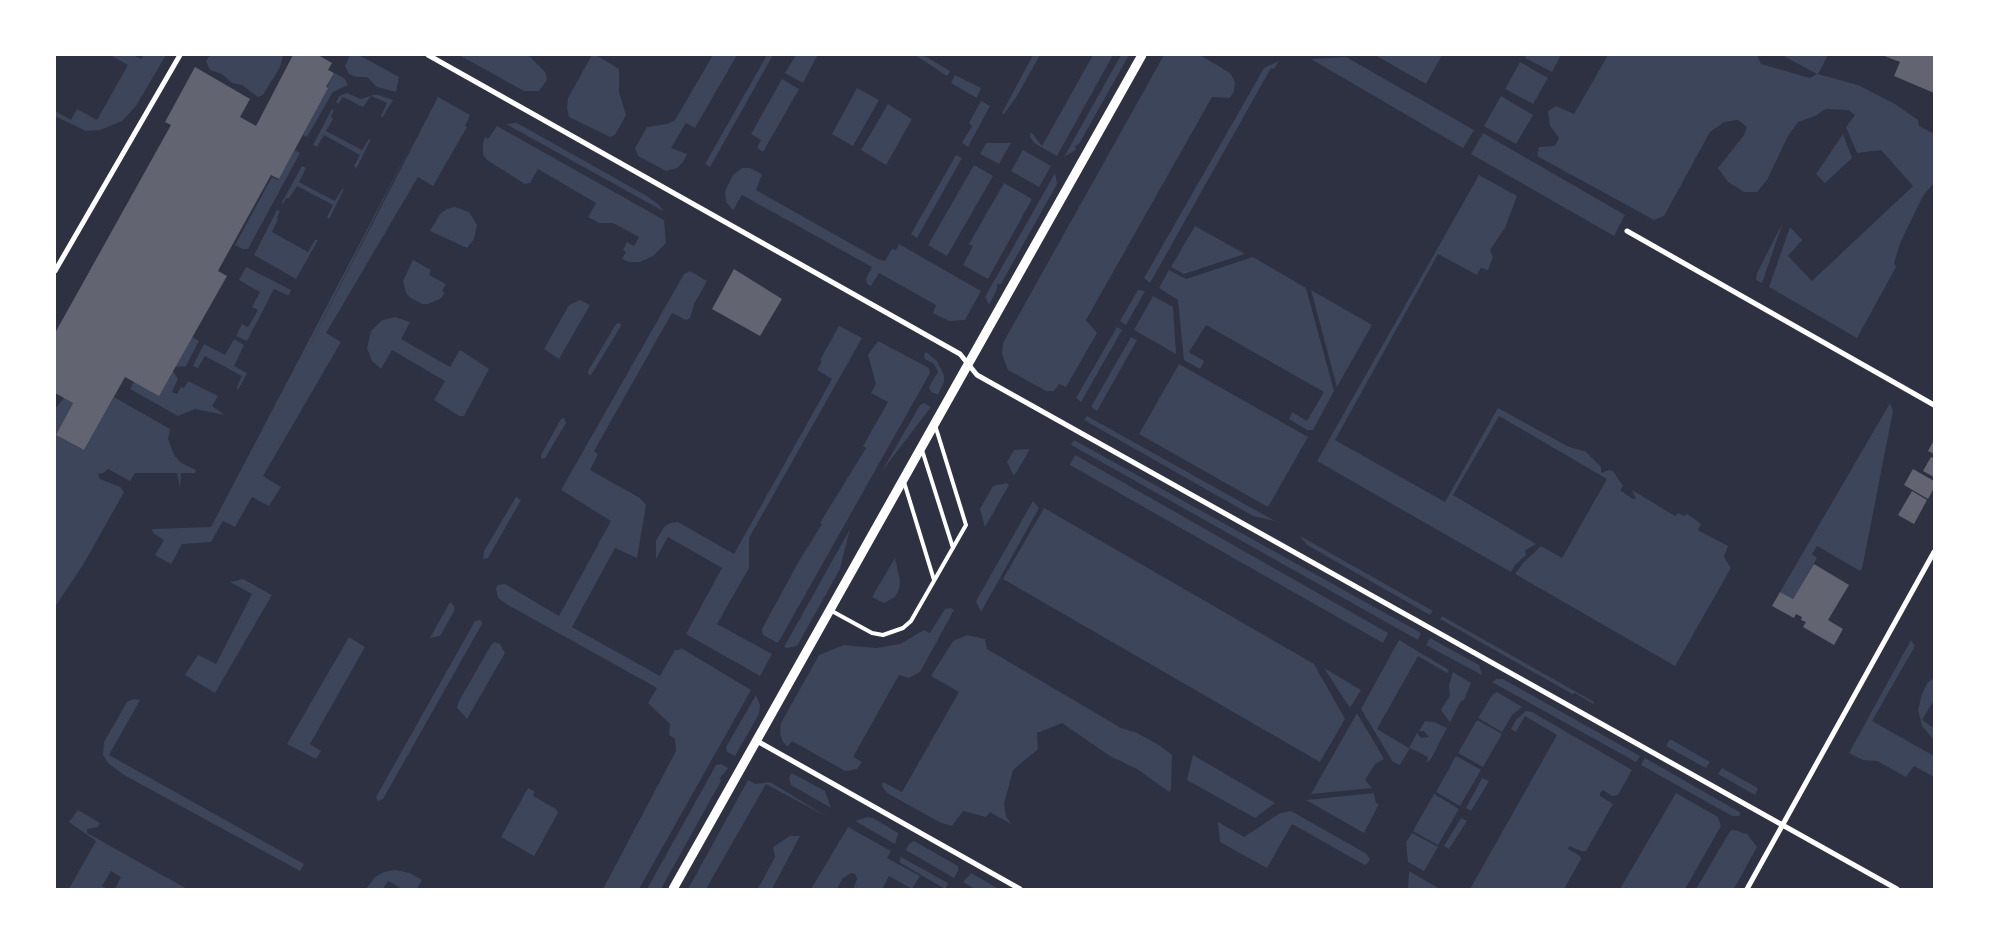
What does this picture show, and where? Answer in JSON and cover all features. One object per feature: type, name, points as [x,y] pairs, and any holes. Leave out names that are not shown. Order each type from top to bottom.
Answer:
[{"type":"street","points":[[55,271],[180,55]]},
{"type":"street","points":[[428,55],[960,354],[977,376],[1897,889]]},
{"type":"street","points":[[674,889],[1142,55]]},
{"type":"street","points":[[1627,231],[1934,405]]},
{"type":"street","points":[[1747,889],[1934,552]]},
{"type":"street","points":[[757,741],[1020,889]]},
{"type":"lane","points":[[830,610],[872,633],[883,635],[893,633],[911,621],[953,548],[966,525],[935,425]]},
{"type":"lane","points":[[922,448],[953,548]]},
{"type":"lane","points":[[904,481],[934,580]]},
{"type":"shaded area","points":[[110,55],[133,55],[141,59],[144,55],[166,55],[136,106],[122,121],[100,130],[86,131],[55,116],[55,111],[71,120],[77,109],[97,120],[128,65]]},
{"type":"shaded area","points":[[210,55],[283,55],[280,67],[263,95],[258,97],[242,85],[232,83],[222,74],[210,70],[206,61]]},
{"type":"shaded area","points":[[350,55],[359,55],[399,77],[396,92],[377,87],[367,77],[357,77],[349,74],[345,66]]},
{"type":"shaded area","points":[[459,55],[528,55],[546,73],[547,80],[539,91],[524,91]]},
{"type":"shaded area","points":[[592,55],[596,55],[619,69],[619,92],[626,115],[615,135],[610,137],[569,117],[567,108],[568,98]]},
{"type":"shaded area","points":[[713,55],[737,55],[695,128],[686,123],[671,148],[687,154],[683,162],[677,168],[666,171],[638,156],[635,148],[647,127],[667,124],[675,120]]},
{"type":"shaded area","points":[[767,55],[773,55],[710,167],[705,164]]},
{"type":"shaded area","points":[[796,55],[817,56],[803,83],[785,73]]},
{"type":"shaded area","points":[[915,55],[923,55],[950,71],[947,76]]},
{"type":"shaded area","points":[[1033,55],[1040,55],[1017,96],[1004,114],[1002,113]]},
{"type":"shaded area","points":[[1093,55],[1113,55],[1057,156],[1034,143],[1030,137],[1031,132],[1042,146]]},
{"type":"shaded area","points":[[1121,55],[1129,55],[1079,144],[1075,146],[1076,150],[1064,157]]},
{"type":"shaded area","points":[[1164,55],[1200,55],[1230,73],[1235,82],[1234,91],[1230,98],[1212,97],[1086,320],[1097,333],[1066,387],[1059,384],[1054,391],[1046,391],[1008,370],[1002,354],[1003,343]]},
{"type":"shaded area","points":[[1375,55],[1442,55],[1426,84]]},
{"type":"shaded area","points":[[1527,55],[1561,55],[1552,72],[1525,58]]},
{"type":"shaded area","points":[[1608,55],[1757,55],[1761,64],[1810,78],[1817,74],[1782,55],[1828,55],[1818,74],[1858,85],[1895,104],[1918,120],[1919,126],[1934,134],[1933,184],[1923,196],[1901,241],[1894,263],[1896,267],[1857,338],[1769,287],[1790,227],[1802,240],[1788,256],[1812,281],[1913,186],[1881,150],[1857,153],[1846,127],[1855,115],[1848,110],[1826,109],[1815,116],[1798,122],[1788,136],[1767,180],[1757,192],[1744,192],[1728,182],[1718,168],[1744,135],[1747,127],[1738,120],[1724,122],[1710,132],[1664,216],[1654,220],[1537,156],[1539,147],[1555,146],[1559,138],[1550,126],[1548,111],[1556,106],[1574,114]]},
{"type":"shaded area","points":[[1346,57],[1474,130],[1463,148],[1311,59]]},
{"type":"shaded area","points":[[1279,61],[1274,69],[1271,68],[1150,283],[1144,278],[1264,68]]},
{"type":"shaded area","points":[[1520,62],[1548,78],[1533,104],[1505,89]]},
{"type":"shaded area","points":[[334,73],[344,78],[348,85],[333,92],[307,137],[303,135]]},
{"type":"shaded area","points":[[955,75],[981,88],[977,98],[951,83]]},
{"type":"shaded area","points":[[782,79],[799,89],[763,152],[757,148],[761,140],[751,134]]},
{"type":"shaded area","points":[[857,88],[879,100],[853,146],[832,134]]},
{"type":"shaded area","points":[[347,93],[361,99],[373,95],[378,95],[393,100],[382,118],[381,116],[387,103],[371,96],[363,107],[343,97],[338,104],[336,102],[339,96]]},
{"type":"shaded area","points":[[1501,96],[1533,115],[1516,144],[1484,126]]},
{"type":"shaded area","points":[[438,97],[470,115],[465,126],[467,127],[433,186],[418,177],[326,333],[341,342],[263,476],[281,487],[269,506],[252,497],[235,527],[223,521],[211,542],[182,544],[171,564],[155,555],[164,540],[153,533],[152,529],[211,527],[416,136],[304,356]]},
{"type":"shaded area","points":[[981,101],[990,106],[968,147],[962,143],[972,126],[969,123]]},
{"type":"shaded area","points":[[888,104],[912,119],[886,165],[861,150]]},
{"type":"shaded area","points":[[332,109],[334,110],[331,116],[333,119],[326,131],[362,150],[369,139],[371,139],[356,169],[354,166],[360,155],[324,135],[317,147],[313,145]]},
{"type":"shaded area","points":[[517,123],[647,196],[659,205],[663,211],[506,124]]},
{"type":"shaded area","points":[[497,126],[664,220],[666,243],[653,256],[640,262],[629,262],[622,259],[626,252],[623,250],[627,242],[634,246],[639,237],[613,223],[599,223],[588,217],[596,203],[538,169],[530,183],[525,184],[487,160],[483,155],[485,137],[488,139]]},
{"type":"shaded area","points":[[1483,133],[1625,215],[1614,236],[1471,154]]},
{"type":"shaded area","points":[[1843,134],[1852,158],[1825,183],[1816,174]]},
{"type":"shaded area","points":[[986,143],[1011,143],[999,164],[980,154]]},
{"type":"shaded area","points":[[295,150],[300,153],[248,249],[242,249],[235,245],[272,177],[278,180]]},
{"type":"shaded area","points":[[1023,150],[1051,166],[1039,187],[1011,171]]},
{"type":"shaded area","points":[[956,155],[962,158],[917,238],[911,234]]},
{"type":"shaded area","points":[[974,165],[993,176],[947,256],[928,245]]},
{"type":"shaded area","points":[[302,166],[306,168],[299,182],[335,201],[342,189],[344,189],[329,219],[327,217],[333,205],[297,186],[283,204],[282,202]]},
{"type":"shaded area","points":[[742,168],[750,168],[762,174],[756,190],[878,259],[885,261],[892,249],[896,250],[899,244],[981,291],[965,320],[949,321],[933,313],[936,305],[879,273],[871,286],[867,284],[866,279],[872,267],[742,195],[733,210],[726,202],[725,191],[733,175]]},
{"type":"shaded area","points":[[1055,173],[1057,184],[1001,284],[997,284],[997,289],[989,305],[985,297]]},
{"type":"shaded area","points":[[1479,175],[1517,196],[1505,228],[1490,250],[1493,257],[1488,270],[1481,268],[1477,275],[1438,254],[1335,440],[1445,502],[1498,408],[1569,447],[1585,451],[1601,467],[1601,473],[1609,470],[1613,471],[1623,486],[1620,490],[1633,499],[1636,499],[1632,490],[1675,516],[1678,513],[1684,516],[1687,514],[1701,524],[1698,530],[1728,546],[1724,557],[1731,568],[1675,666],[1515,574],[1523,563],[1541,546],[1562,558],[1607,479],[1499,416],[1453,495],[1536,544],[1525,550],[1526,555],[1515,565],[1511,572],[1317,461]]},
{"type":"shaded area","points":[[1004,183],[1032,199],[988,279],[963,265],[973,246],[969,244]]},
{"type":"shaded area","points":[[455,207],[469,212],[477,225],[474,239],[467,248],[430,231],[440,214],[447,209]]},
{"type":"shaded area","points":[[277,210],[280,211],[272,232],[308,252],[315,240],[318,240],[296,279],[254,255]]},
{"type":"shaded area","points":[[1783,222],[1762,283],[1756,280],[1757,273]]},
{"type":"shaded area","points":[[1195,226],[1245,254],[1184,274],[1171,267]]},
{"type":"shaded area","points":[[1253,257],[1306,288],[1334,391],[1313,430],[1307,430],[1289,419],[1292,412],[1307,421],[1324,392],[1206,325],[1189,352],[1204,361],[1200,369],[1184,360],[1178,300],[1159,288],[1169,270],[1186,279]]},
{"type":"shaded area","points":[[413,260],[431,270],[429,275],[446,284],[442,291],[445,293],[440,299],[428,304],[422,304],[406,293],[403,281]]},
{"type":"shaded area","points":[[246,267],[291,290],[289,295],[287,295],[274,289],[247,341],[236,336],[242,324],[248,327],[258,310],[252,307],[260,292],[239,280]]},
{"type":"shaded area","points":[[690,271],[707,281],[694,304],[690,318],[686,320],[672,313],[594,451],[598,454],[590,470],[640,498],[646,505],[637,558],[615,548],[572,627],[660,676],[675,650],[680,650],[681,648],[751,690],[639,889],[603,889],[676,751],[675,739],[669,735],[670,724],[648,703],[657,688],[508,605],[498,598],[496,588],[498,585],[505,584],[559,616],[611,521],[561,490],[684,274]]},
{"type":"shaded area","points":[[1138,290],[1145,291],[1126,325],[1120,321]]},
{"type":"shaded area","points":[[1311,290],[1372,325],[1337,387]]},
{"type":"shaded area","points":[[1153,296],[1173,307],[1176,354],[1134,330]]},
{"type":"shaded area","points":[[580,300],[590,305],[559,359],[544,349],[569,305]]},
{"type":"shaded area","points":[[395,317],[410,322],[401,339],[450,367],[460,350],[489,369],[464,416],[459,416],[434,400],[445,381],[392,350],[381,369],[372,361],[367,348],[371,331],[382,320]]},
{"type":"shaded area","points":[[620,323],[621,326],[591,375],[588,374],[616,324]]},
{"type":"shaded area","points":[[839,326],[862,338],[749,538],[749,568],[717,624],[772,654],[760,676],[686,634],[722,568],[668,537],[656,559],[656,541],[664,527],[670,523],[678,522],[734,554],[832,379],[817,370],[822,361],[820,360]]},
{"type":"shaded area","points":[[1117,327],[1122,330],[1081,402],[1076,398]]},
{"type":"shaded area","points":[[192,337],[199,341],[186,366],[175,367]]},
{"type":"shaded area","points":[[1131,337],[1137,340],[1097,411],[1091,407]]},
{"type":"shaded area","points":[[234,339],[244,345],[234,366],[247,373],[238,390],[237,387],[242,376],[205,356],[198,368],[193,366],[204,344],[225,355]]},
{"type":"shaded area","points":[[878,341],[929,368],[930,373],[778,643],[763,635],[762,629],[799,561],[822,524],[820,523],[866,448],[863,446],[888,402],[871,393],[876,384],[868,355]]},
{"type":"shaded area","points":[[926,352],[937,361],[944,375],[944,382],[938,395],[931,392],[929,387],[938,372],[934,364],[925,359],[924,355]]},
{"type":"shaded area","points":[[1179,364],[1308,437],[1268,507],[1139,434]]},
{"type":"shaded area","points":[[173,371],[178,379],[172,392],[177,394],[188,381],[218,396],[212,406],[225,415],[195,409],[178,416],[130,389],[134,382]]},
{"type":"shaded area","points":[[114,397],[170,429],[168,439],[174,455],[181,463],[196,470],[195,473],[181,473],[180,488],[177,473],[135,473],[130,481],[108,469],[98,474],[100,479],[120,487],[124,492],[83,565],[55,607],[55,409],[64,398],[73,403],[56,435],[84,450]]},
{"type":"shaded area","points":[[924,403],[931,407],[882,471],[920,405]]},
{"type":"shaded area","points":[[1890,403],[1893,411],[1862,569],[1860,571],[1817,546],[1812,554],[1817,558],[1793,599],[1780,592]]},
{"type":"shaded area","points":[[1087,416],[1275,521],[1253,516],[1084,420]]},
{"type":"shaded area","points":[[564,418],[566,423],[545,458],[541,459],[541,455],[561,419]]},
{"type":"shaded area","points":[[1074,440],[1421,633],[1418,640],[1073,446],[1071,444]]},
{"type":"shaded area","points":[[1030,449],[1014,476],[1007,462],[1014,450]]},
{"type":"shaded area","points":[[1075,455],[1388,633],[1383,643],[1070,465]]},
{"type":"shaded area","points":[[1007,483],[1009,485],[985,527],[980,509],[993,486]]},
{"type":"shaded area","points":[[516,497],[521,500],[488,558],[483,559],[484,551]]},
{"type":"shaded area","points":[[1033,501],[1039,508],[981,612],[976,601]]},
{"type":"shaded area","points":[[1044,508],[1314,664],[1345,719],[1320,762],[1003,579]]},
{"type":"shaded area","points":[[850,529],[840,569],[797,646],[784,647]]},
{"type":"shaded area","points":[[1300,536],[1433,611],[1430,615],[1307,545]]},
{"type":"shaded area","points":[[895,558],[900,581],[899,589],[895,597],[884,603],[872,597]]},
{"type":"shaded area","points":[[243,579],[272,595],[215,693],[185,675],[198,655],[216,664],[252,594],[230,582]]},
{"type":"shaded area","points":[[450,602],[454,606],[454,611],[440,636],[430,638]]},
{"type":"shaded area","points":[[951,608],[954,610],[920,672],[909,678],[899,675],[853,757],[862,762],[857,769],[845,771],[792,741],[788,747],[783,742],[780,734],[781,723],[819,655],[844,645],[876,648],[900,644],[924,630],[930,633],[945,609]]},
{"type":"shaded area","points":[[1442,616],[1594,702],[1593,704],[1440,619]]},
{"type":"shaded area","points":[[481,620],[482,624],[383,799],[378,801],[376,797],[475,621]]},
{"type":"shaded area","points":[[967,635],[985,639],[987,649],[1121,728],[1137,733],[1159,745],[1172,755],[1171,790],[1169,792],[1137,769],[1110,756],[1062,723],[1037,733],[1038,749],[1013,770],[1004,804],[1006,816],[1011,824],[990,812],[986,817],[963,811],[952,826],[941,823],[887,793],[882,786],[883,782],[902,792],[959,692],[931,676],[953,641]]},
{"type":"shaded area","points":[[349,637],[365,647],[310,744],[321,751],[316,759],[287,744]]},
{"type":"shaded area","points":[[1430,638],[1479,665],[1482,675],[1426,645]]},
{"type":"shaded area","points":[[1399,640],[1449,670],[1447,673],[1418,656],[1377,729],[1409,748],[1417,733],[1421,738],[1429,737],[1424,731],[1419,731],[1425,721],[1434,722],[1447,728],[1431,759],[1426,763],[1428,757],[1410,748],[1400,765],[1393,762],[1361,709]]},
{"type":"shaded area","points":[[1911,640],[1915,646],[1872,721],[1934,756],[1934,777],[1914,766],[1906,777],[1877,761],[1863,760],[1849,753]]},
{"type":"shaded area","points":[[495,642],[500,644],[505,653],[467,719],[457,708],[458,703],[491,645]]},
{"type":"shaded area","points":[[1324,668],[1361,690],[1350,708]]},
{"type":"shaded area","points":[[1453,672],[1471,683],[1464,700],[1461,701],[1450,722],[1441,710],[1450,695],[1449,685]]},
{"type":"shaded area","points":[[1934,678],[1934,700],[1922,720],[1934,728],[1934,740],[1922,726],[1918,710],[1922,694],[1928,682]]},
{"type":"shaded area","points":[[1496,679],[1503,679],[1640,756],[1636,762],[1492,682]]},
{"type":"shaded area","points":[[1497,692],[1522,707],[1512,715],[1502,732],[1478,718],[1493,694]]},
{"type":"shaded area","points":[[756,695],[760,705],[759,714],[735,756],[727,752],[726,747]]},
{"type":"shaded area","points":[[133,699],[140,700],[109,755],[304,864],[300,871],[124,775],[108,763],[103,755],[104,742],[127,702]]},
{"type":"shaded area","points":[[1526,711],[1532,712],[1632,770],[1618,795],[1612,796],[1603,790],[1600,793],[1600,796],[1613,804],[1586,851],[1569,846],[1568,849],[1580,856],[1581,859],[1564,889],[1470,889],[1557,735],[1525,716],[1516,732],[1511,729],[1516,720]]},
{"type":"shaded area","points":[[1357,713],[1384,759],[1375,764],[1365,780],[1372,788],[1311,794]]},
{"type":"shaded area","points":[[1477,720],[1502,734],[1483,767],[1458,753]]},
{"type":"shaded area","points":[[1670,739],[1710,762],[1706,768],[1666,746]]},
{"type":"shaded area","points":[[1193,755],[1275,803],[1255,818],[1187,780]]},
{"type":"shaded area","points":[[1456,756],[1481,770],[1460,806],[1436,792]]},
{"type":"shaded area","points":[[1645,758],[1741,813],[1739,816],[1732,816],[1641,765]]},
{"type":"shaded area","points":[[721,764],[728,768],[720,778],[721,781],[661,889],[647,889],[716,765]]},
{"type":"shaded area","points":[[1722,768],[1756,787],[1758,789],[1755,795],[1718,774]]},
{"type":"shaded area","points":[[792,773],[825,791],[831,808],[791,785],[789,778]]},
{"type":"shaded area","points":[[1482,778],[1489,781],[1471,811],[1466,808]]},
{"type":"shaded area","points":[[748,780],[755,784],[770,782],[829,818],[766,784],[706,889],[688,889]]},
{"type":"shaded area","points":[[528,788],[534,791],[533,796],[556,809],[558,813],[534,856],[501,837]]},
{"type":"shaded area","points":[[1374,793],[1376,803],[1379,804],[1364,833],[1306,800]]},
{"type":"shaded area","points":[[1676,793],[1718,817],[1721,826],[1685,889],[1620,889]]},
{"type":"shaded area","points":[[1434,794],[1459,809],[1438,845],[1413,831]]},
{"type":"shaded area","points":[[78,810],[100,823],[98,827],[87,829],[87,833],[187,889],[115,889],[121,877],[111,871],[102,886],[107,889],[69,889],[96,841],[69,822]]},
{"type":"shaded area","points":[[1291,811],[1367,854],[1370,860],[1365,865],[1292,824],[1267,868],[1220,842],[1218,822],[1244,837],[1280,813]]},
{"type":"shaded area","points":[[867,817],[873,818],[898,833],[895,844],[855,821]]},
{"type":"shaded area","points":[[1461,818],[1467,821],[1449,849],[1444,846]]},
{"type":"shaded area","points":[[848,827],[891,851],[887,858],[920,876],[912,889],[889,876],[882,889],[853,889],[857,879],[855,874],[851,873],[842,879],[837,889],[811,889]]},
{"type":"shaded area","points":[[1734,830],[1747,834],[1757,847],[1734,889],[1696,889],[1730,831]]},
{"type":"shaded area","points":[[1412,833],[1438,847],[1424,871],[1408,862],[1406,842]]},
{"type":"shaded area","points":[[790,836],[800,836],[772,889],[758,889],[775,857],[773,847]]},
{"type":"shaded area","points":[[914,841],[958,866],[958,871],[954,878],[906,850],[909,844]]},
{"type":"shaded area","points":[[901,857],[948,883],[945,889],[899,862]]},
{"type":"shaded area","points":[[395,870],[410,873],[422,880],[417,889],[402,889],[388,881],[383,889],[366,889],[375,877],[384,872]]},
{"type":"shaded area","points":[[1409,871],[1440,889],[1408,889]]},
{"type":"shaded area","points":[[971,873],[997,889],[975,889],[963,882]]},
{"type":"building","points":[[293,55],[318,55],[332,63],[328,70],[334,73],[326,87],[328,88],[279,179],[271,175],[219,269],[218,271],[227,276],[159,396],[125,377],[84,450],[56,435],[73,403],[55,393],[55,333],[171,125],[165,122],[195,67],[250,99],[240,117],[256,126]]},
{"type":"building","points":[[1882,55],[1934,55],[1934,93],[1894,76],[1900,62]]},
{"type":"building","points":[[734,269],[782,299],[760,336],[712,309]]},
{"type":"building","points":[[1934,440],[1934,454],[1928,451]]},
{"type":"building","points":[[1931,457],[1934,458],[1934,477],[1923,471]]},
{"type":"building","points":[[1913,469],[1934,481],[1934,488],[1928,499],[1904,485]]},
{"type":"building","points":[[1912,491],[1927,500],[1914,524],[1898,515]]},
{"type":"building","points":[[1814,564],[1849,585],[1828,620],[1843,629],[1834,645],[1803,627],[1806,622],[1801,620],[1802,617],[1796,614],[1794,618],[1772,606],[1780,592],[1793,599]]}]
